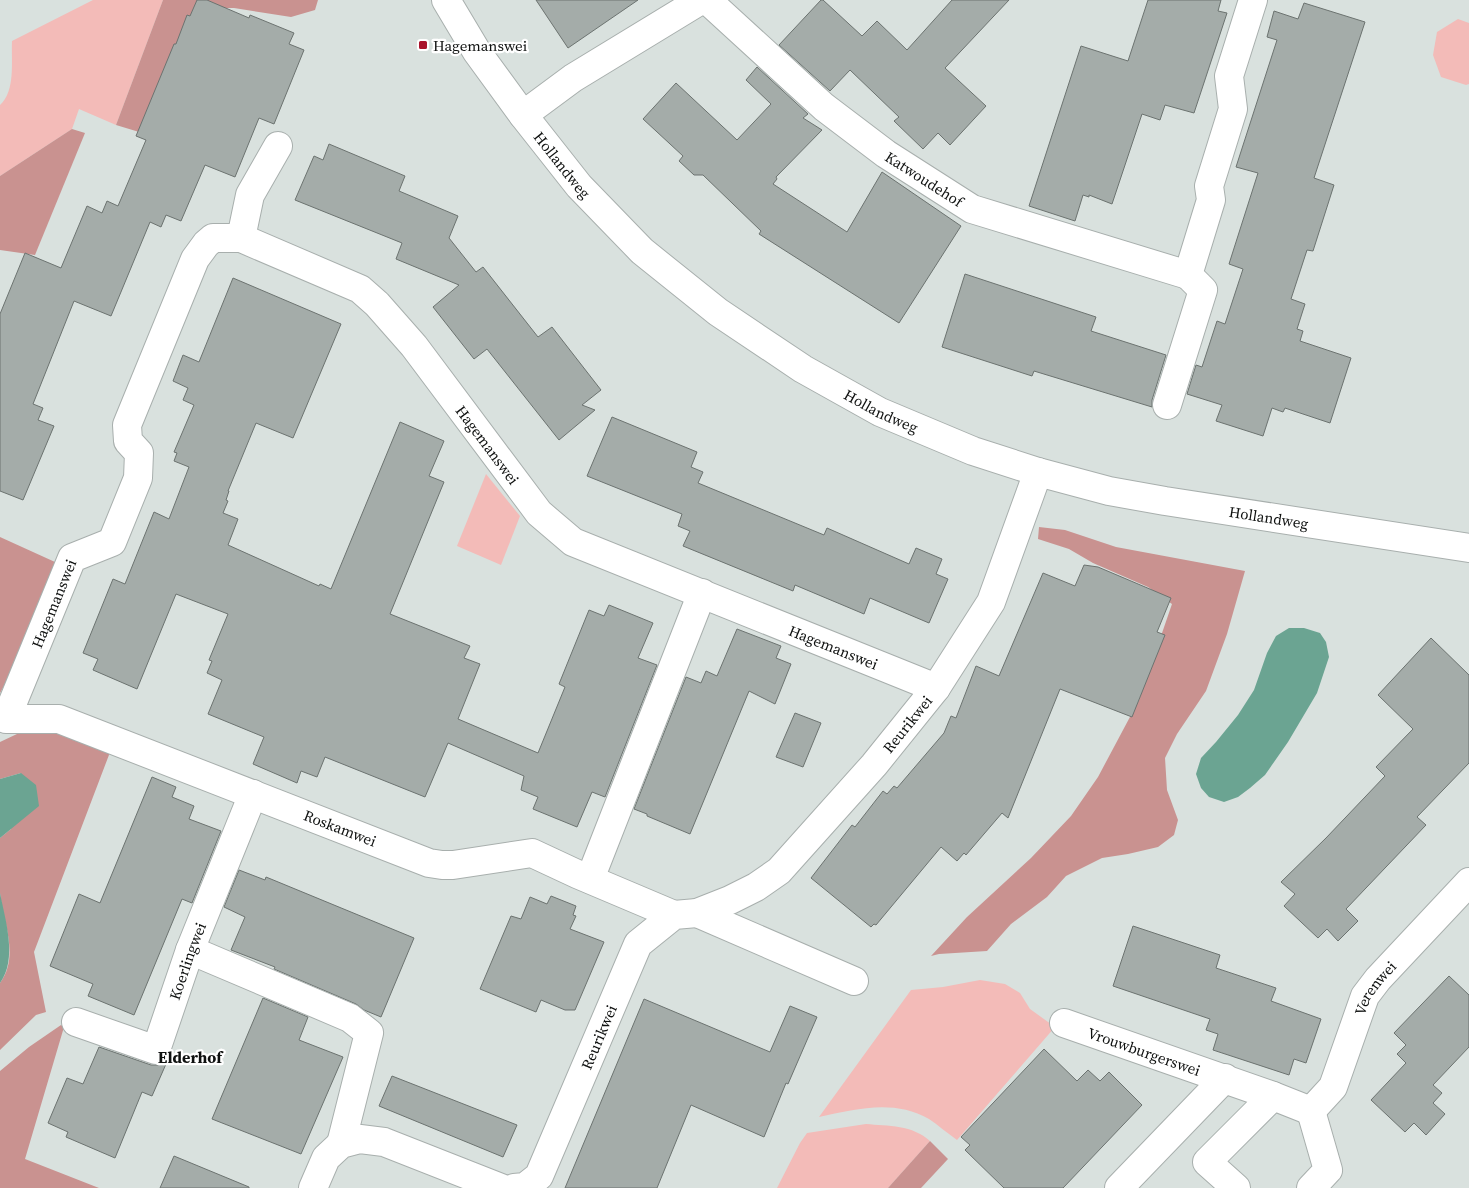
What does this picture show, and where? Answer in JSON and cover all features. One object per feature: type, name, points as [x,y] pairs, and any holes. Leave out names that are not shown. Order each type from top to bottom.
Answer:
[{"type":"street","name":"Hollandweg","points":[[446,0],[477,52],[578,186],[642,251],[718,312],[803,369],[880,412],[973,451],[1038,472],[1109,491],[1469,548]]},
{"type":"street","points":[[523,115],[574,78],[701,0]]},
{"type":"street","name":"Katwoudehof","points":[[707,0],[824,107],[886,154],[972,209],[1188,275]]},
{"type":"street","points":[[1167,405],[1203,290],[1188,275],[1211,200],[1209,186],[1233,109],[1229,76],[1253,0]]},
{"type":"street","points":[[241,238],[250,195],[278,146]]},
{"type":"street","name":"Hagemanswei","points":[[6,720],[72,558],[112,542],[138,478],[139,452],[128,441],[127,425],[195,259],[213,238],[241,238],[360,289],[377,304],[414,346],[539,513],[573,542],[936,688]]},
{"type":"street","name":"Reurikwei","points":[[514,1188],[525,1188],[539,1176],[638,944],[686,914],[730,900],[779,871],[874,765],[936,688],[991,602],[1038,472]]},
{"type":"street","points":[[590,879],[702,593]]},
{"type":"street","name":"Roskamwei","points":[[6,720],[59,719],[429,863],[453,865],[532,853],[590,879],[686,914]]},
{"type":"street","name":"Koerlingwei","points":[[76,1022],[156,1050],[190,950],[253,794]]},
{"type":"street","name":"Verenwei","points":[[1310,1111],[1333,1087],[1365,996],[1378,979],[1469,882]]},
{"type":"street","points":[[686,914],[854,981]]},
{"type":"street","points":[[190,950],[350,1018],[369,1033],[341,1144]]},
{"type":"street","name":"Vrouwburgerswei","points":[[1064,1023],[1273,1096]]},
{"type":"street","name":"Vrouwburgerswei","points":[[1119,1188],[1225,1078]]},
{"type":"street","points":[[1236,1188],[1207,1162],[1273,1096],[1310,1111],[1328,1170],[1311,1188]]},
{"type":"street","points":[[313,1188],[326,1158],[341,1144],[360,1139],[384,1142],[501,1188]]},
{"type":"shaded area","points":[[93,0],[163,0],[116,125],[79,109],[72,129],[0,176],[0,105],[5,99],[11,84],[12,41]]},
{"type":"shaded area","points":[[163,0],[318,0],[315,10],[291,17],[234,8],[206,8],[149,135],[116,125]]},
{"type":"shaded area","points":[[1458,19],[1469,23],[1469,84],[1466,85],[1441,77],[1433,55],[1437,32]]},
{"type":"shaded area","points":[[72,129],[85,133],[35,255],[0,250],[0,176]]},
{"type":"shaded area","points":[[486,474],[520,516],[501,565],[457,546]]},
{"type":"shaded area","points":[[1039,527],[1065,530],[1116,547],[1245,571],[1227,634],[1206,691],[1177,734],[1165,758],[1167,790],[1178,820],[1174,835],[1158,847],[1102,858],[1066,876],[1047,897],[1011,924],[987,951],[931,956],[967,917],[1031,858],[1071,816],[1098,777],[1139,700],[1172,604],[1148,587],[1093,563],[1069,549],[1038,539]]},
{"type":"shaded area","points":[[0,537],[55,562],[12,672],[0,693]]},
{"type":"shaded area","points":[[1289,628],[1304,628],[1320,633],[1326,642],[1329,657],[1317,693],[1288,742],[1265,775],[1238,797],[1224,802],[1209,797],[1201,788],[1196,774],[1201,758],[1238,715],[1254,690],[1267,653],[1276,636]]},
{"type":"shaded area","points":[[48,731],[83,736],[112,747],[34,952],[46,1012],[36,1015],[0,1050],[0,983],[6,973],[10,950],[0,893],[0,838],[11,829],[21,773],[0,779],[0,742],[17,734]]},
{"type":"shaded area","points":[[21,773],[36,785],[39,806],[0,838],[0,779]]},
{"type":"shaded area","points":[[0,893],[9,939],[9,951],[5,973],[0,983]]},
{"type":"shaded area","points":[[980,980],[1005,984],[1020,993],[1030,1009],[1055,1027],[957,1140],[929,1119],[902,1109],[889,1107],[861,1109],[819,1117],[911,990],[943,987]]},
{"type":"shaded area","points":[[61,1025],[64,1027],[25,1159],[99,1188],[0,1188],[0,1071],[29,1047]]},
{"type":"shaded area","points":[[866,1124],[908,1129],[930,1141],[888,1188],[777,1188],[807,1133]]},
{"type":"shaded area","points":[[930,1141],[948,1159],[921,1188],[888,1188]]},
{"type":"building","points":[[197,0],[207,0],[249,18],[250,15],[294,33],[289,44],[304,50],[274,124],[259,118],[235,177],[205,165],[181,221],[166,215],[161,227],[150,222],[111,316],[74,301],[33,404],[43,408],[38,420],[54,426],[23,500],[0,491],[0,314],[25,253],[61,268],[87,206],[102,213],[107,201],[118,206],[146,140],[136,136],[187,15],[190,16]]},
{"type":"building","points":[[536,0],[638,0],[568,48]]},
{"type":"building","points":[[821,0],[862,36],[877,21],[907,50],[952,0],[1009,0],[945,68],[986,106],[950,145],[938,133],[923,149],[894,121],[899,117],[850,70],[830,91],[779,45]]},
{"type":"building","points":[[1148,0],[1221,0],[1218,11],[1227,13],[1194,113],[1165,105],[1160,120],[1142,114],[1112,204],[1089,195],[1089,197],[1083,195],[1075,221],[1029,206],[1081,46],[1128,61]]},
{"type":"building","points":[[1304,3],[1365,22],[1314,178],[1334,185],[1313,251],[1307,250],[1291,299],[1305,304],[1297,329],[1303,331],[1300,341],[1351,358],[1330,423],[1285,408],[1283,412],[1272,408],[1263,436],[1216,421],[1222,405],[1187,394],[1196,365],[1202,367],[1217,321],[1225,324],[1243,269],[1229,264],[1258,173],[1236,167],[1277,40],[1267,37],[1274,11],[1298,19]]},
{"type":"building","points":[[757,67],[808,114],[803,118],[822,130],[776,177],[777,179],[773,184],[847,232],[882,172],[961,226],[899,323],[759,234],[761,231],[703,175],[694,175],[679,161],[683,156],[643,119],[676,83],[737,140],[771,104],[746,80]]},
{"type":"building","points":[[329,144],[405,176],[399,191],[458,216],[449,238],[476,272],[483,267],[538,337],[552,327],[601,390],[582,405],[595,410],[559,440],[487,349],[474,359],[433,307],[459,285],[396,259],[402,243],[295,200],[314,156],[323,160]]},
{"type":"building","points":[[965,274],[1096,317],[1091,331],[1166,355],[1152,400],[1152,407],[1034,371],[1032,376],[942,347]]},
{"type":"building","points":[[233,278],[341,324],[293,438],[256,423],[228,491],[226,500],[228,501],[223,513],[238,519],[228,545],[319,586],[320,584],[331,589],[400,422],[444,441],[429,476],[444,482],[390,614],[470,646],[464,658],[480,664],[458,719],[538,753],[565,687],[559,684],[589,610],[604,616],[609,605],[653,623],[638,658],[657,665],[605,797],[592,792],[577,827],[533,809],[538,797],[521,790],[524,776],[448,743],[425,797],[325,757],[317,777],[301,771],[297,783],[253,764],[264,737],[208,714],[222,680],[207,673],[212,661],[209,660],[228,614],[176,594],[137,689],[93,670],[98,659],[83,653],[113,579],[125,584],[154,512],[169,519],[189,467],[174,461],[177,453],[174,452],[194,405],[183,400],[188,388],[173,381],[183,355],[199,362]]},
{"type":"building","points":[[612,417],[697,452],[691,467],[703,472],[698,483],[824,535],[827,528],[909,564],[916,548],[942,559],[936,574],[948,579],[929,623],[870,598],[864,614],[795,585],[793,591],[683,546],[690,531],[678,526],[682,514],[587,476]]},
{"type":"building","points":[[1084,565],[1098,567],[1171,598],[1157,632],[1165,635],[1132,717],[1060,689],[1008,818],[1002,813],[966,855],[964,853],[957,861],[941,847],[876,925],[874,924],[871,927],[811,878],[852,825],[855,827],[883,791],[887,794],[894,786],[897,788],[944,733],[951,716],[956,718],[976,666],[999,676],[1043,573],[1075,586]]},
{"type":"building","points":[[737,629],[781,646],[776,658],[791,664],[775,704],[749,691],[690,834],[634,809],[686,677],[701,683],[706,671],[717,676]]},
{"type":"building","points":[[1431,638],[1469,675],[1469,763],[1417,817],[1426,825],[1346,909],[1358,921],[1338,941],[1327,929],[1318,938],[1284,906],[1295,894],[1281,882],[1385,776],[1376,767],[1413,729],[1378,695]]},
{"type":"building","points":[[795,713],[821,723],[803,767],[776,757]]},
{"type":"building","points":[[152,777],[176,787],[172,797],[194,806],[189,819],[221,831],[192,903],[182,899],[134,1015],[88,996],[93,984],[50,966],[79,894],[100,903]]},
{"type":"building","points":[[239,870],[265,880],[266,877],[414,938],[381,1017],[364,1010],[356,1004],[274,969],[275,967],[231,950],[245,917],[224,907]]},
{"type":"building","points":[[551,896],[576,906],[573,915],[576,916],[570,929],[604,942],[575,1010],[565,1010],[541,1000],[536,1012],[480,989],[511,916],[521,919],[530,897],[547,904]]},
{"type":"building","points":[[1133,926],[1220,955],[1216,968],[1276,988],[1271,1001],[1321,1019],[1306,1063],[1294,1059],[1289,1075],[1213,1050],[1218,1034],[1206,1030],[1210,1019],[1113,986]]},
{"type":"building","points":[[1449,976],[1469,995],[1469,1047],[1433,1085],[1442,1093],[1433,1103],[1445,1114],[1426,1135],[1414,1123],[1405,1132],[1371,1100],[1406,1063],[1397,1054],[1406,1045],[1394,1033]]},
{"type":"building","points":[[263,998],[308,1017],[299,1040],[343,1057],[301,1154],[212,1119]]},
{"type":"building","points":[[644,999],[770,1052],[790,1006],[817,1017],[788,1084],[786,1083],[764,1137],[691,1105],[657,1188],[565,1188]]},
{"type":"building","points":[[99,1047],[151,1065],[166,1064],[152,1096],[142,1092],[115,1158],[66,1137],[68,1132],[48,1123],[67,1078],[83,1084]]},
{"type":"building","points":[[1044,1049],[1077,1081],[1088,1070],[1100,1081],[1109,1072],[1142,1105],[1063,1188],[1004,1188],[965,1150],[970,1145],[961,1137]]},
{"type":"building","points":[[392,1076],[517,1125],[503,1157],[379,1106]]},
{"type":"building","points":[[174,1156],[249,1187],[249,1188],[160,1188]]},
{"type":"place","name":"Hagemanswei","points":[[423,45]]},
{"type":"district","name":"Elderhof","points":[[190,1057]]}]
